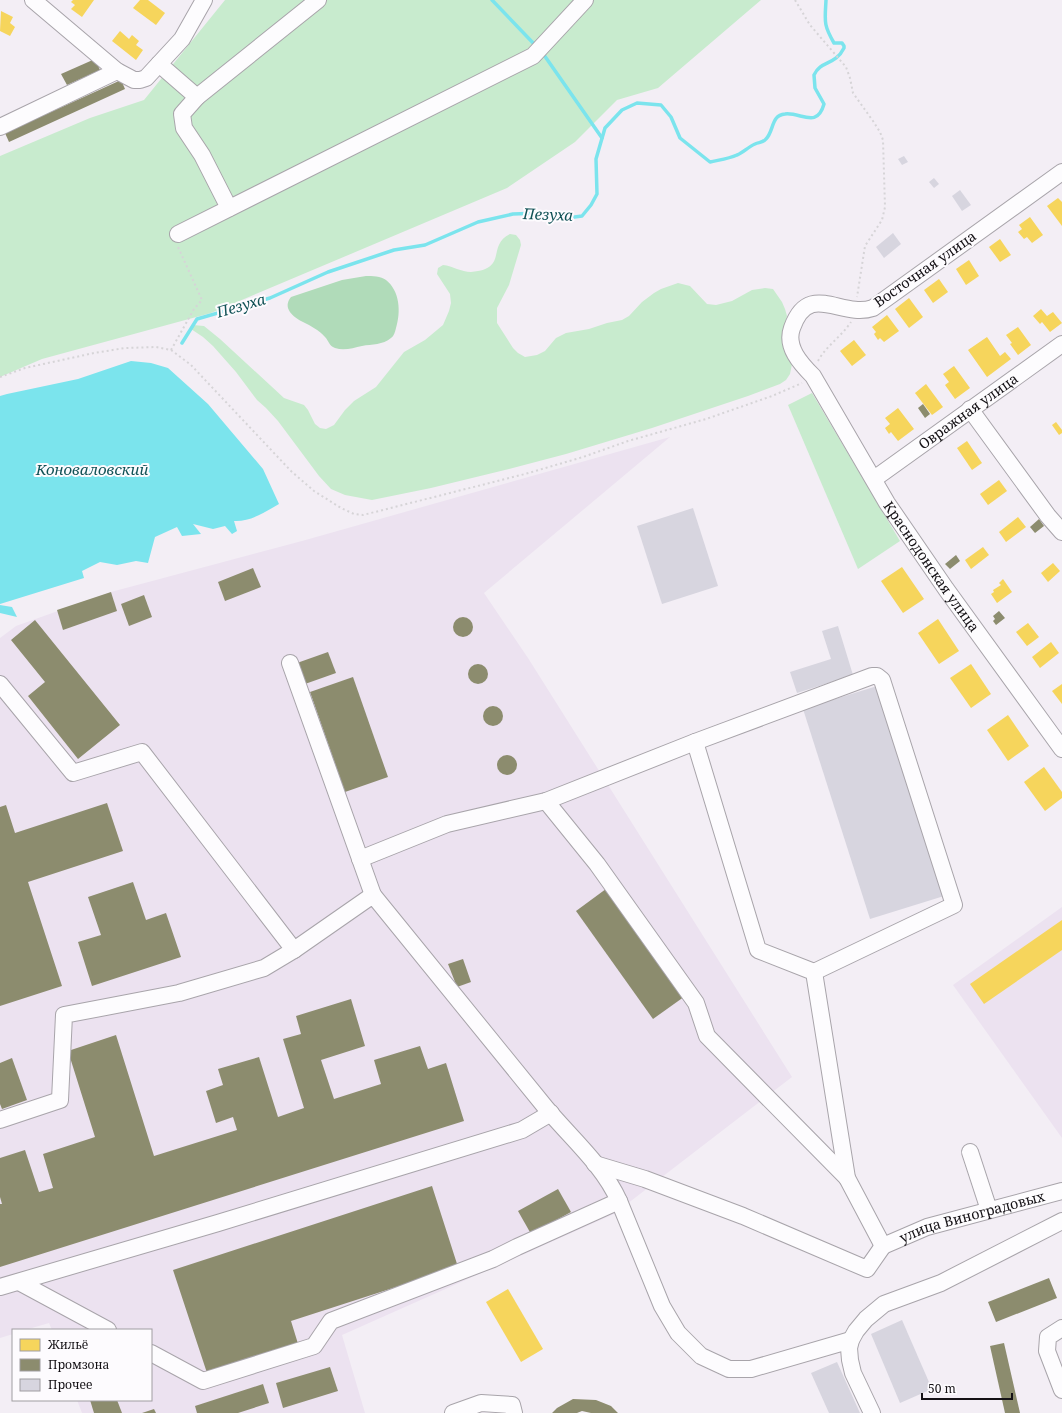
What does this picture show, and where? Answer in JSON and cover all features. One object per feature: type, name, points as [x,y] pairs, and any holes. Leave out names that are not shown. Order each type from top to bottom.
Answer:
[{"type":"street","points":[[33,0],[117,71],[134,80],[146,78],[182,39],[204,0]]},
{"type":"street","points":[[230,208],[202,155],[184,128],[182,114],[197,97],[318,0]]},
{"type":"street","points":[[178,234],[533,56],[585,0]]},
{"type":"street","points":[[159,64],[197,97]]},
{"type":"street","points":[[0,127],[117,71]]},
{"type":"street","name":"Восточная улица","points":[[813,376],[802,365],[790,342],[790,331],[798,312],[810,305],[817,304],[845,307],[856,310],[873,308],[1062,172]]},
{"type":"street","name":"Овражная улица","points":[[874,479],[1062,344]]},
{"type":"street","name":"Краснодонская улица","points":[[813,376],[887,503],[946,589],[1062,750]]},
{"type":"street","points":[[970,409],[1048,516],[1062,532]]},
{"type":"street","points":[[290,663],[373,895],[551,1113],[595,1164],[613,1188],[662,1306],[678,1333],[701,1356],[729,1369],[751,1369],[851,1340]]},
{"type":"street","points":[[360,859],[446,824],[546,801],[695,742],[872,676],[877,676],[882,680],[954,905],[814,972],[758,950],[695,742]]},
{"type":"street","points":[[0,684],[73,773],[142,752],[294,950]]},
{"type":"street","points":[[546,801],[597,864],[696,1003],[707,1036],[847,1178],[883,1246],[867,1269],[743,1216],[645,1178],[595,1164]]},
{"type":"street","points":[[0,1120],[60,1100],[64,1015],[179,993],[264,968],[294,950],[373,895]]},
{"type":"street","points":[[814,972],[847,1178]]},
{"type":"street","points":[[0,1287],[522,1130],[551,1113]]},
{"type":"street","points":[[970,1152],[989,1210]]},
{"type":"street","name":"улица Виноградовых","points":[[883,1246],[927,1226],[1062,1191]]},
{"type":"street","points":[[152,1354],[203,1381],[314,1346],[331,1321],[493,1259],[619,1201]]},
{"type":"street","points":[[872,1413],[853,1372],[849,1348],[856,1331],[866,1319],[884,1304],[941,1283],[1062,1221]]},
{"type":"street","points":[[19,1282],[106,1329]]},
{"type":"street","points":[[1062,1328],[1048,1337],[1047,1351],[1062,1390]]},
{"type":"street","points":[[453,1413],[481,1403],[512,1405],[514,1413]]},
{"type":"path","points":[[0,377],[25,368],[125,348],[156,347],[171,350],[191,364],[291,471],[314,490],[340,508],[354,514],[363,515],[524,474],[583,457],[628,441],[706,418],[772,396],[800,384],[813,376],[818,360],[833,341],[846,329],[851,321],[856,310],[865,246],[882,220],[885,206],[883,140],[880,132],[853,93],[846,67],[810,25],[795,0]]},
{"type":"path","points":[[171,350],[194,309],[202,300],[175,242],[178,234]]},
{"type":"shaded area","points":[[670,437],[484,593],[528,658],[792,1077],[614,1214],[342,1335],[365,1413],[82,1413],[77,1401],[152,1401],[152,1329],[52,1329],[49,1323],[28,1329],[12,1329],[12,1334],[0,1338],[0,638],[16,626],[111,592],[302,541]]},
{"type":"shaded area","points":[[1062,907],[1062,1138],[953,985]]},
{"type":"green space","points":[[225,0],[761,0],[658,88],[617,100],[575,142],[507,188],[211,313],[42,359],[0,377],[0,156],[90,118],[144,100]]},
{"type":"green space","points":[[510,234],[516,235],[520,240],[521,245],[509,285],[497,308],[497,323],[513,348],[525,357],[537,355],[545,351],[556,338],[566,333],[589,329],[622,320],[629,316],[642,302],[654,293],[678,283],[690,286],[707,304],[716,305],[732,301],[752,290],[765,288],[773,289],[785,309],[787,316],[782,337],[785,351],[792,364],[790,374],[786,380],[780,384],[748,396],[652,428],[566,454],[431,488],[372,500],[345,495],[331,489],[319,476],[278,421],[257,400],[236,372],[213,346],[191,329],[193,325],[204,326],[284,398],[304,405],[315,424],[320,428],[326,429],[334,425],[354,401],[376,387],[404,352],[425,340],[443,325],[451,303],[450,294],[437,274],[438,268],[443,265],[467,272],[483,270],[494,262],[499,245],[503,239]]},
{"type":"green space","points":[[366,276],[379,277],[386,280],[391,285],[397,296],[399,309],[398,322],[392,337],[384,342],[348,349],[335,348],[331,346],[320,332],[292,315],[288,308],[291,297],[342,280]]},
{"type":"green space","points":[[812,393],[900,541],[858,569],[788,405]]},
{"type":"water","name":"Коноваловский","points":[[131,361],[151,363],[168,368],[208,404],[263,469],[279,504],[252,518],[234,521],[237,531],[232,534],[225,526],[213,529],[193,524],[201,534],[182,536],[177,527],[155,537],[148,563],[136,561],[117,565],[100,562],[82,571],[84,578],[0,604],[0,396],[78,379]]},
{"type":"water","points":[[0,605],[12,607],[17,617],[0,613]]},
{"type":"building: Жильё","points":[[73,0],[94,0],[82,17],[71,9],[75,5],[71,2]]},
{"type":"building: Жильё","points":[[140,0],[148,0],[165,13],[156,25],[133,8]]},
{"type":"building: Жильё","points":[[1,11],[13,17],[10,23],[15,27],[10,36],[0,31]]},
{"type":"building: Жильё","points":[[120,31],[129,39],[132,35],[139,41],[136,45],[143,50],[136,60],[112,41]]},
{"type":"building: Жильё","points":[[1058,198],[1062,202],[1062,226],[1047,206]]},
{"type":"building: Жильё","points":[[1030,217],[1043,235],[1032,243],[1027,237],[1024,239],[1018,232],[1022,229],[1019,225]]},
{"type":"building: Жильё","points":[[1000,239],[1011,255],[1000,262],[989,247]]},
{"type":"building: Жильё","points":[[969,260],[979,276],[966,285],[956,269]]},
{"type":"building: Жильё","points":[[939,279],[948,292],[933,303],[924,290]]},
{"type":"building: Жильё","points":[[909,298],[923,317],[909,328],[895,309]]},
{"type":"building: Жильё","points":[[1041,309],[1047,316],[1053,312],[1062,323],[1050,332],[1042,322],[1040,324],[1033,316]]},
{"type":"building: Жильё","points":[[887,315],[899,331],[884,342],[880,338],[878,340],[874,334],[876,332],[872,327]]},
{"type":"building: Жильё","points":[[1018,327],[1031,345],[1018,355],[1010,344],[1012,343],[1006,335]]},
{"type":"building: Жильё","points":[[987,337],[1000,356],[1005,352],[1011,359],[987,377],[968,350]]},
{"type":"building: Жильё","points":[[854,340],[866,355],[852,366],[840,351]]},
{"type":"building: Жильё","points":[[954,366],[970,388],[955,399],[945,385],[949,382],[943,374]]},
{"type":"building: Жильё","points":[[926,384],[943,407],[932,415],[915,393]]},
{"type":"building: Жильё","points":[[898,408],[914,429],[898,441],[891,432],[889,434],[885,428],[890,424],[885,418]]},
{"type":"building: Жильё","points":[[1056,422],[1062,430],[1062,433],[1059,435],[1052,425]]},
{"type":"building: Жильё","points":[[967,441],[982,463],[972,470],[957,448]]},
{"type":"building: Жильё","points":[[999,480],[1007,491],[988,505],[980,494]]},
{"type":"building: Жильё","points":[[1018,517],[1026,527],[1006,542],[999,532]]},
{"type":"building: Жильё","points":[[983,547],[989,555],[971,569],[965,560]]},
{"type":"building: Жильё","points":[[1053,563],[1060,571],[1048,582],[1041,573]]},
{"type":"building: Жильё","points":[[902,567],[924,599],[903,613],[881,581]]},
{"type":"building: Жильё","points":[[1003,579],[1012,592],[997,603],[991,594],[994,592],[993,590],[1001,585],[999,583]]},
{"type":"building: Жильё","points":[[938,619],[959,651],[939,664],[918,633]]},
{"type":"building: Жильё","points":[[1028,623],[1039,637],[1027,646],[1016,632]]},
{"type":"building: Жильё","points":[[1051,642],[1059,653],[1040,668],[1032,657]]},
{"type":"building: Жильё","points":[[971,664],[991,694],[971,708],[950,678]]},
{"type":"building: Жильё","points":[[1062,684],[1062,704],[1052,691]]},
{"type":"building: Жильё","points":[[1008,715],[1029,746],[1008,761],[987,730]]},
{"type":"building: Жильё","points":[[1044,767],[1062,792],[1062,798],[1045,811],[1024,782]]},
{"type":"building: Жильё","points":[[1062,920],[1062,950],[984,1004],[970,984]]},
{"type":"building: Жильё","points":[[508,1289],[543,1349],[521,1362],[486,1302]]},
{"type":"building: Промзона","points":[[95,59],[100,70],[67,85],[61,74]]},
{"type":"building: Промзона","points":[[121,80],[125,89],[9,142],[5,133]]},
{"type":"building: Промзона","points":[[923,404],[930,414],[925,418],[918,408]]},
{"type":"building: Промзона","points":[[1039,519],[1044,526],[1035,533],[1030,527]]},
{"type":"building: Промзона","points":[[956,555],[960,561],[950,569],[945,564]]},
{"type":"building: Промзона","points":[[253,568],[261,587],[225,601],[218,582]]},
{"type":"building: Промзона","points":[[111,592],[117,611],[63,630],[57,610]]},
{"type":"building: Промзона","points":[[144,595],[152,617],[129,626],[121,604]]},
{"type":"building: Промзона","points":[[999,611],[1005,618],[996,625],[993,621],[995,619],[993,616]]},
{"type":"building: Промзона","points":[[463,617],[470,620],[473,627],[470,634],[463,637],[456,634],[453,627],[456,620]]},
{"type":"building: Промзона","points":[[35,620],[120,725],[78,759],[28,696],[45,682],[11,640]]},
{"type":"building: Промзона","points":[[328,652],[336,673],[305,684],[297,663]]},
{"type":"building: Промзона","points":[[478,664],[485,667],[488,674],[485,681],[478,684],[471,681],[468,674],[471,667]]},
{"type":"building: Промзона","points":[[353,677],[388,777],[345,792],[310,692]]},
{"type":"building: Промзона","points":[[493,706],[500,709],[503,716],[500,723],[493,726],[486,723],[483,716],[486,709]]},
{"type":"building: Промзона","points":[[507,755],[514,758],[517,765],[514,772],[507,775],[500,772],[497,765],[500,758]]},
{"type":"building: Промзона","points":[[107,803],[123,851],[28,882],[62,986],[0,1006],[0,807],[6,805],[15,833]]},
{"type":"building: Промзона","points":[[133,882],[146,920],[166,913],[181,957],[92,986],[78,942],[101,935],[88,897]]},
{"type":"building: Промзона","points":[[610,886],[688,994],[653,1019],[576,911]]},
{"type":"building: Промзона","points":[[463,959],[471,982],[457,987],[448,964]]},
{"type":"building: Промзона","points":[[351,999],[365,1046],[321,1060],[334,1099],[381,1084],[374,1060],[420,1046],[428,1069],[446,1063],[464,1121],[0,1267],[0,1204],[2,1204],[0,1197],[0,1158],[25,1150],[39,1192],[53,1188],[43,1154],[95,1137],[68,1051],[116,1035],[154,1156],[237,1130],[233,1117],[216,1123],[206,1091],[223,1085],[218,1069],[259,1057],[278,1117],[304,1108],[283,1039],[301,1034],[296,1016]]},
{"type":"building: Промзона","points":[[12,1058],[27,1100],[2,1109],[0,1104],[0,1063]]},
{"type":"building: Промзона","points":[[432,1186],[458,1267],[291,1321],[299,1347],[208,1376],[173,1270]]},
{"type":"building: Промзона","points":[[558,1189],[571,1212],[531,1234],[518,1211]]},
{"type":"building: Промзона","points":[[1049,1278],[1057,1298],[996,1322],[988,1302]]},
{"type":"building: Промзона","points":[[1004,1343],[1020,1413],[1005,1413],[990,1346]]},
{"type":"building: Промзона","points":[[330,1367],[338,1391],[283,1408],[276,1383]]},
{"type":"building: Промзона","points":[[263,1384],[269,1403],[238,1413],[197,1413],[195,1406]]},
{"type":"building: Промзона","points":[[573,1399],[596,1400],[611,1406],[618,1413],[591,1413],[582,1411],[577,1413],[552,1413],[557,1408]]},
{"type":"building: Промзона","points":[[90,1401],[117,1401],[122,1413],[94,1413]]},
{"type":"building: Промзона","points":[[154,1409],[156,1413],[142,1413]]},
{"type":"building: Прочее","points":[[904,156],[908,162],[902,165],[898,159]]},
{"type":"building: Прочее","points":[[934,178],[939,184],[934,188],[929,182]]},
{"type":"building: Прочее","points":[[960,190],[971,205],[962,211],[952,196]]},
{"type":"building: Прочее","points":[[893,233],[901,244],[884,258],[876,247]]},
{"type":"building: Прочее","points":[[693,508],[718,586],[662,604],[637,526]]},
{"type":"building: Прочее","points":[[838,626],[853,675],[797,693],[790,672],[831,659],[822,631]]},
{"type":"building: Прочее","points":[[877,686],[944,896],[870,919],[803,709]]},
{"type":"building: Прочее","points":[[902,1320],[932,1389],[900,1403],[871,1334]]},
{"type":"building: Прочее","points":[[837,1362],[860,1413],[829,1413],[811,1373]]},
{"type":"waterway","points":[[492,0],[536,46]]},
{"type":"waterway","name":"Пезуха","points":[[182,343],[197,319],[270,298],[328,272],[394,250],[425,245],[478,222],[513,214],[541,213],[567,218],[582,216],[591,205],[597,194],[596,159],[605,128],[622,110],[637,103],[661,105],[671,117],[680,138],[710,162],[734,156],[752,145],[764,141],[769,136],[775,120],[780,115],[791,114],[808,118],[817,116],[821,112],[824,104],[815,88],[814,75],[820,67],[836,58],[844,48],[842,43],[834,43],[826,27],[826,0]]},
{"type":"waterway","points":[[544,55],[602,138]]}]
